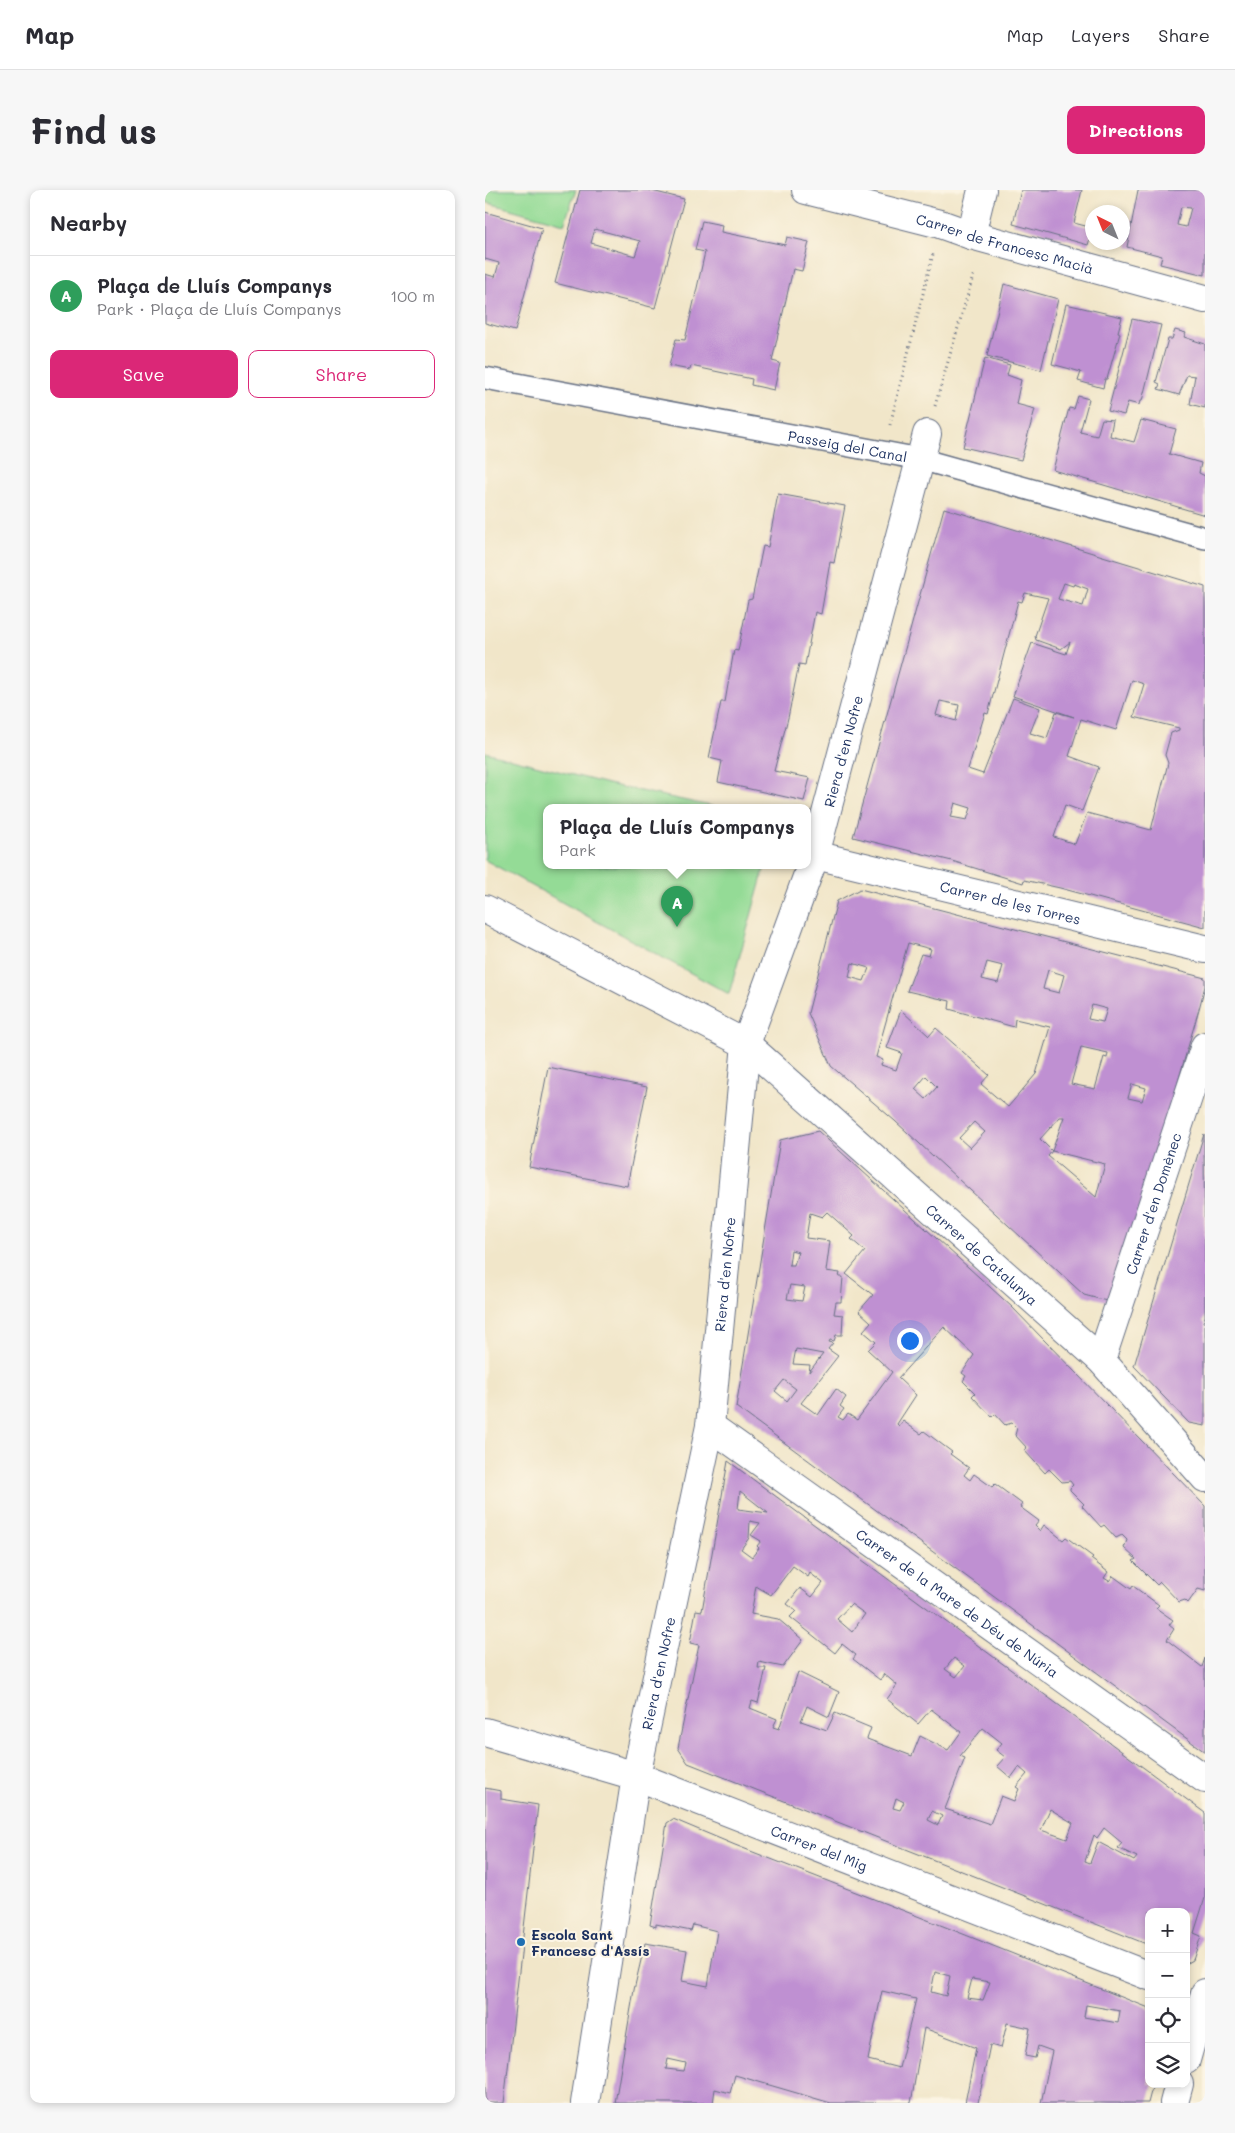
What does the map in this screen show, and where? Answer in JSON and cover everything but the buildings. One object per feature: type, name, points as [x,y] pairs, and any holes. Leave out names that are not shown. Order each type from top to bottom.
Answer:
[{"type":"street","name":"Carrer de Francesc Macià","points":[[806,190],[940,224],[971,235],[1205,299]]},
{"type":"street","points":[[971,235],[982,190]]},
{"type":"street","name":"Passeig del Canal","points":[[485,378],[883,452],[923,446],[1205,538]]},
{"type":"street","name":"Riera d'en Nofre","points":[[811,866],[923,446]]},
{"type":"street","name":"Carrer de les Torres","points":[[815,855],[1205,949]]},
{"type":"street","name":"Riera d'en Nofre","points":[[585,2103],[636,1776],[710,1426],[746,1044],[810,869]]},
{"type":"street","name":"Carrer de Catalunya","points":[[485,909],[746,1044],[1101,1360],[1205,1478]]},
{"type":"street","name":"Carrer d'en Domènec","points":[[1101,1360],[1205,1046]]},
{"type":"street","name":"Carrer de la Mare de Déu de Núria","points":[[710,1426],[1205,1780]]},
{"type":"street","name":"Carrer del Mig","points":[[485,1732],[636,1776],[1145,1974]]},
{"type":"street","points":[[1190,2043],[1200,1995]]},
{"type":"street","points":[[1174,2103],[1178,2088]]},
{"type":"path","points":[[883,452],[940,224]]},
{"type":"path","points":[[923,446],[975,273]]},
{"type":"green space","points":[[485,190],[576,190],[564,224],[485,202]]},
{"type":"green space","points":[[485,752],[608,784],[701,804],[543,804],[543,869],[764,869],[729,994],[485,860]]},
{"type":"place","name":"Plaça de Lluís Companys","points":[[677,927]]},
{"type":"place","name":"Escola Sant Francesc d'Assís","points":[[521,1942]]}]
